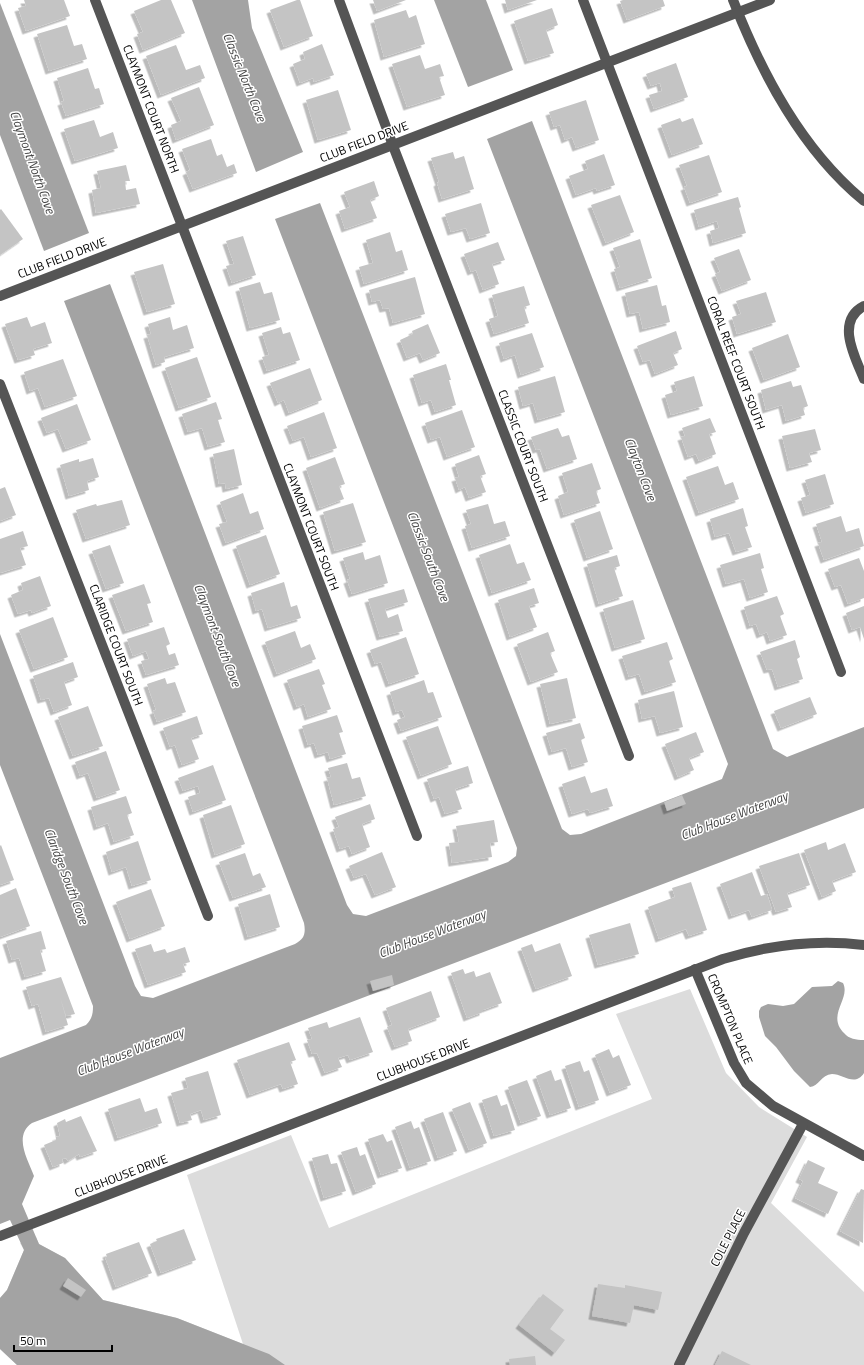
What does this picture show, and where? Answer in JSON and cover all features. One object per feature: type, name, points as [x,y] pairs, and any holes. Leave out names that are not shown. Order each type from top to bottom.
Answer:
[{"type":"street","name":"CLAYMONT COURT NORTH","points":[[95,0],[182,226]]},
{"type":"street","name":"CLASSIC COURT SOUTH","points":[[339,0],[393,145],[629,756]]},
{"type":"street","name":"CORAL REEF COURT SOUTH","points":[[583,0],[841,672]]},
{"type":"street","points":[[733,0],[766,74],[801,131],[833,171],[864,201]]},
{"type":"street","name":"CLUB FIELD DRIVE","points":[[0,296],[770,0]]},
{"type":"street","name":"CLAYMONT COURT SOUTH","points":[[182,226],[417,836]]},
{"type":"street","points":[[864,306],[853,314],[849,329],[854,352],[864,379]]},
{"type":"street","name":"CLARIDGE COURT SOUTH","points":[[0,384],[208,916]]},
{"type":"street","name":"CLUBHOUSE DRIVE","points":[[0,1236],[695,969],[746,952],[785,945],[824,943],[864,945]]},
{"type":"street","name":"CROMPTON PLACE","points":[[695,969],[740,1075],[762,1099],[803,1124],[864,1156]]},
{"type":"street","name":"COLE PLACE","points":[[679,1365],[744,1233],[803,1124]]},
{"type":"shaded area","points":[[690,989],[726,1073],[759,1107],[807,1137],[771,1203],[864,1292],[864,1365],[17,1365],[0,1349],[0,1298],[7,1290],[24,1250],[20,1243],[36,1237],[39,1244],[65,1258],[103,1300],[177,1318],[243,1344],[187,1175],[291,1135],[329,1228],[652,1099],[616,1014]]},
{"type":"water","name":"Classic North Cove","points":[[192,0],[248,0],[252,28],[303,152],[256,172]]},
{"type":"water","points":[[434,0],[486,0],[513,70],[468,87]]},
{"type":"water","name":"Claymont North Cove","points":[[0,3],[89,233],[44,251],[0,135]]},
{"type":"water","points":[[532,121],[773,749],[787,757],[864,727],[864,808],[32,1123],[26,1128],[23,1135],[23,1141],[26,1156],[34,1176],[22,1204],[39,1244],[65,1258],[103,1300],[177,1318],[269,1354],[285,1365],[17,1365],[0,1349],[0,1298],[7,1290],[24,1250],[10,1220],[0,1224],[0,1058],[86,1025],[92,1016],[93,1006],[0,765],[0,634],[135,986],[141,996],[153,998],[295,944],[304,936],[305,930],[304,923],[64,301],[110,284],[347,905],[353,914],[366,916],[508,862],[516,856],[517,848],[275,219],[320,203],[562,829],[570,835],[581,834],[722,779],[728,764],[487,139]]},
{"type":"water","points":[[838,981],[843,983],[845,989],[837,1020],[839,1026],[848,1037],[864,1040],[864,1073],[857,1079],[849,1079],[832,1074],[828,1075],[816,1085],[810,1087],[794,1071],[776,1047],[765,1036],[759,1017],[759,1011],[761,1007],[768,1004],[783,1006],[794,1004],[812,987],[832,986]]},
{"type":"building","points":[[24,0],[64,0],[70,16],[26,31],[18,8],[26,6]]},
{"type":"building","points":[[161,0],[171,0],[185,33],[143,50],[137,34],[143,32],[134,11]]},
{"type":"building","points":[[300,0],[313,36],[284,47],[270,10]]},
{"type":"building","points":[[373,0],[406,0],[377,11]]},
{"type":"building","points":[[505,0],[537,0],[508,10]]},
{"type":"building","points":[[663,0],[665,6],[627,20],[620,1]]},
{"type":"building","points":[[552,8],[558,25],[546,30],[554,53],[528,61],[514,21]]},
{"type":"building","points":[[406,10],[409,18],[416,15],[425,44],[384,57],[374,20]]},
{"type":"building","points":[[67,25],[74,46],[82,44],[87,59],[49,71],[37,34]]},
{"type":"building","points":[[322,44],[334,75],[314,82],[313,78],[300,83],[293,64],[305,59],[303,52]]},
{"type":"building","points":[[176,45],[186,70],[200,65],[205,78],[161,95],[146,56]]},
{"type":"building","points":[[420,55],[425,69],[440,64],[444,76],[439,77],[445,95],[407,107],[392,64]]},
{"type":"building","points":[[676,63],[688,97],[654,109],[649,95],[662,91],[660,83],[651,86],[646,74]]},
{"type":"building","points":[[88,68],[95,89],[99,88],[104,104],[66,116],[61,102],[64,101],[57,78]]},
{"type":"building","points":[[199,87],[214,125],[176,140],[171,125],[181,121],[171,98]]},
{"type":"building","points":[[338,90],[351,130],[318,140],[306,100]]},
{"type":"building","points":[[586,100],[599,140],[576,148],[572,137],[565,140],[560,125],[554,127],[549,112]]},
{"type":"building","points":[[680,118],[682,122],[693,118],[703,144],[672,155],[661,125]]},
{"type":"building","points":[[94,120],[100,137],[113,132],[118,148],[75,161],[64,129]]},
{"type":"building","points":[[211,139],[217,156],[222,154],[227,167],[234,164],[237,173],[193,189],[186,172],[190,170],[182,149]]},
{"type":"building","points":[[453,152],[455,159],[464,156],[474,189],[442,199],[437,183],[439,182],[431,158]]},
{"type":"building","points":[[604,154],[615,185],[597,191],[596,188],[576,195],[569,176],[588,169],[585,161]]},
{"type":"building","points":[[709,155],[722,192],[690,203],[684,187],[687,186],[679,165]]},
{"type":"building","points":[[126,165],[130,181],[125,181],[126,190],[136,188],[140,204],[96,213],[92,190],[101,188],[97,171]]},
{"type":"building","points":[[374,181],[379,196],[370,200],[377,218],[345,229],[339,211],[350,207],[344,192]]},
{"type":"building","points":[[620,195],[634,232],[606,243],[591,205]]},
{"type":"building","points":[[738,197],[741,207],[739,208],[746,233],[713,243],[710,231],[719,228],[717,221],[699,227],[694,210]]},
{"type":"building","points":[[481,203],[490,233],[470,239],[466,228],[451,232],[445,214]]},
{"type":"building","points":[[1,209],[23,239],[0,255],[0,210]]},
{"type":"building","points":[[390,232],[396,252],[402,250],[408,270],[364,284],[359,267],[373,263],[366,240]]},
{"type":"building","points":[[243,236],[256,275],[232,283],[226,266],[234,264],[226,241]]},
{"type":"building","points":[[640,239],[652,278],[620,288],[614,269],[620,267],[613,248]]},
{"type":"building","points":[[498,242],[505,260],[492,264],[499,284],[483,290],[476,270],[471,272],[464,254]]},
{"type":"building","points":[[739,249],[751,280],[722,291],[715,274],[720,272],[714,258]]},
{"type":"building","points":[[163,264],[175,304],[147,312],[134,272]]},
{"type":"building","points":[[415,277],[425,314],[393,323],[389,308],[383,309],[380,300],[372,302],[369,290]]},
{"type":"building","points":[[260,282],[264,294],[272,292],[280,320],[250,328],[239,288]]},
{"type":"building","points":[[657,285],[662,306],[666,305],[670,322],[643,329],[639,312],[630,314],[625,293]]},
{"type":"building","points":[[524,286],[530,305],[524,307],[529,323],[494,334],[489,319],[498,316],[492,295]]},
{"type":"building","points":[[766,292],[776,322],[737,334],[732,317],[741,314],[736,301]]},
{"type":"building","points":[[27,317],[31,327],[45,322],[52,343],[33,349],[35,355],[18,360],[5,324]]},
{"type":"building","points":[[170,317],[173,330],[187,325],[194,348],[164,357],[165,362],[156,365],[147,335],[151,334],[148,324]]},
{"type":"building","points":[[428,324],[440,353],[423,360],[420,353],[407,358],[400,340],[413,334],[412,331]]},
{"type":"building","points":[[281,327],[283,334],[290,332],[300,360],[267,371],[262,357],[269,355],[262,333]]},
{"type":"building","points":[[676,331],[682,349],[673,353],[678,365],[655,374],[650,360],[643,362],[637,346]]},
{"type":"building","points":[[532,333],[544,367],[521,375],[515,355],[504,359],[499,343]]},
{"type":"building","points":[[788,334],[800,367],[764,380],[752,348]]},
{"type":"building","points":[[197,357],[211,397],[179,408],[165,368]]},
{"type":"building","points":[[63,359],[77,396],[45,407],[38,388],[30,391],[24,372]]},
{"type":"building","points":[[446,364],[456,405],[435,412],[431,400],[422,403],[413,375]]},
{"type":"building","points":[[310,368],[322,400],[289,413],[284,400],[278,403],[270,383]]},
{"type":"building","points":[[555,376],[565,412],[538,420],[533,403],[523,406],[518,387]]},
{"type":"building","points":[[694,376],[703,406],[671,415],[665,395],[677,391],[674,382]]},
{"type":"building","points":[[791,381],[793,387],[801,385],[808,406],[803,408],[805,415],[786,421],[782,405],[766,410],[761,390]]},
{"type":"building","points":[[216,402],[222,419],[218,420],[225,442],[208,447],[202,428],[188,432],[182,414]]},
{"type":"building","points":[[77,404],[91,440],[66,449],[58,429],[47,433],[41,418]]},
{"type":"building","points":[[462,410],[475,447],[447,457],[440,437],[431,440],[425,423]]},
{"type":"building","points":[[324,412],[337,448],[311,457],[304,437],[293,441],[287,426]]},
{"type":"building","points":[[710,418],[716,432],[709,434],[716,454],[699,461],[696,454],[688,457],[681,437],[685,436],[682,428]]},
{"type":"building","points":[[558,428],[562,437],[569,435],[577,459],[547,469],[540,449],[536,450],[531,437]]},
{"type":"building","points":[[815,429],[821,450],[809,453],[812,462],[790,468],[782,436]]},
{"type":"building","points":[[234,449],[242,485],[226,489],[225,483],[219,484],[213,454]]},
{"type":"building","points":[[479,455],[486,474],[480,476],[486,492],[469,498],[465,487],[459,490],[455,478],[459,477],[455,464]]},
{"type":"building","points":[[335,457],[345,484],[339,486],[344,499],[320,508],[306,468]]},
{"type":"building","points":[[93,458],[99,477],[87,481],[89,490],[69,496],[60,465],[79,459],[79,462]]},
{"type":"building","points":[[592,463],[601,489],[596,491],[600,503],[564,515],[558,496],[568,492],[562,473]]},
{"type":"building","points":[[718,466],[725,485],[733,482],[739,499],[699,513],[686,477]]},
{"type":"building","points":[[825,474],[834,504],[806,513],[801,498],[810,495],[805,480]]},
{"type":"building","points":[[5,487],[16,515],[0,521],[0,489]]},
{"type":"building","points":[[243,493],[250,514],[258,511],[264,529],[226,543],[219,524],[227,522],[220,502]]},
{"type":"building","points":[[122,500],[130,525],[86,539],[76,510],[96,504],[97,506]]},
{"type":"building","points":[[353,503],[366,542],[335,551],[323,512]]},
{"type":"building","points":[[488,504],[494,524],[505,521],[510,536],[472,548],[465,526],[471,524],[466,510]]},
{"type":"building","points":[[743,508],[748,526],[745,527],[752,547],[736,552],[729,533],[715,537],[710,519]]},
{"type":"building","points":[[600,511],[613,549],[587,558],[574,520]]},
{"type":"building","points":[[841,516],[846,532],[859,528],[864,546],[824,560],[818,543],[822,542],[816,524]]},
{"type":"building","points":[[23,531],[28,546],[20,548],[26,565],[0,573],[0,539]]},
{"type":"building","points":[[266,535],[280,574],[250,585],[236,546]]},
{"type":"building","points":[[510,544],[517,564],[524,562],[531,580],[492,593],[479,555]]},
{"type":"building","points":[[110,545],[124,583],[106,589],[92,551]]},
{"type":"building","points":[[363,552],[365,560],[380,555],[388,583],[352,594],[347,580],[350,579],[343,558]]},
{"type":"building","points":[[760,553],[764,568],[761,569],[768,592],[750,598],[744,579],[726,584],[720,565]]},
{"type":"building","points":[[617,555],[620,566],[614,568],[623,596],[599,604],[587,564]]},
{"type":"building","points":[[859,558],[864,571],[864,598],[848,604],[841,585],[835,587],[828,569]]},
{"type":"building","points":[[40,576],[51,606],[32,613],[31,610],[18,614],[11,595],[23,590],[21,583]]},
{"type":"building","points":[[284,582],[291,607],[297,605],[301,618],[268,628],[262,609],[256,611],[251,593]]},
{"type":"building","points":[[144,584],[151,603],[147,604],[153,622],[126,631],[112,595]]},
{"type":"building","points":[[534,588],[539,603],[529,606],[537,627],[510,637],[498,600]]},
{"type":"building","points":[[404,589],[408,602],[385,609],[388,618],[398,614],[403,631],[380,637],[368,599]]},
{"type":"building","points":[[777,596],[784,614],[780,616],[787,635],[770,641],[767,632],[760,635],[756,624],[750,626],[744,607]]},
{"type":"building","points":[[633,600],[645,639],[615,648],[603,609]]},
{"type":"building","points":[[864,606],[864,639],[860,627],[852,630],[846,613]]},
{"type":"building","points":[[53,617],[68,657],[34,669],[19,630]]},
{"type":"building","points":[[164,627],[170,644],[166,646],[169,655],[175,653],[179,665],[146,675],[141,661],[149,659],[146,651],[133,656],[127,639]]},
{"type":"building","points":[[295,631],[301,648],[310,644],[316,659],[277,674],[265,642]]},
{"type":"building","points":[[548,632],[555,651],[550,653],[558,672],[531,682],[517,644]]},
{"type":"building","points":[[406,637],[419,674],[389,684],[381,662],[375,664],[370,650]]},
{"type":"building","points":[[795,640],[800,657],[797,659],[803,679],[778,687],[772,669],[767,670],[760,652]]},
{"type":"building","points":[[667,642],[673,659],[669,661],[676,682],[645,692],[639,674],[629,677],[622,656]]},
{"type":"building","points":[[73,662],[78,677],[64,682],[72,705],[54,712],[49,698],[41,700],[33,676]]},
{"type":"building","points":[[319,669],[325,684],[322,685],[331,709],[308,717],[304,704],[297,707],[287,680]]},
{"type":"building","points":[[165,678],[167,684],[175,682],[186,712],[157,722],[153,711],[156,710],[147,684]]},
{"type":"building","points":[[567,678],[576,718],[550,724],[540,684]]},
{"type":"building","points":[[424,680],[428,693],[433,692],[442,717],[401,731],[397,720],[405,717],[402,710],[396,712],[390,692]]},
{"type":"building","points":[[674,691],[683,727],[660,733],[655,716],[642,719],[638,700]]},
{"type":"building","points":[[810,697],[817,714],[781,728],[774,711]]},
{"type":"building","points":[[88,706],[103,746],[73,756],[58,717]]},
{"type":"building","points":[[337,715],[343,732],[339,733],[346,754],[330,759],[328,752],[318,755],[314,743],[308,745],[302,726]]},
{"type":"building","points":[[197,716],[203,734],[191,738],[199,759],[182,765],[175,745],[170,747],[163,728]]},
{"type":"building","points":[[580,723],[585,738],[581,740],[588,762],[572,767],[566,748],[552,752],[546,733]]},
{"type":"building","points":[[438,726],[452,764],[421,776],[406,737]]},
{"type":"building","points":[[696,732],[704,752],[689,758],[694,770],[678,777],[665,744]]},
{"type":"building","points":[[106,751],[120,790],[97,798],[88,773],[80,776],[75,762]]},
{"type":"building","points":[[347,763],[352,779],[360,777],[366,796],[334,805],[327,778],[331,777],[328,768]]},
{"type":"building","points":[[213,765],[226,800],[193,812],[188,797],[200,793],[198,786],[183,791],[178,778]]},
{"type":"building","points":[[468,766],[473,783],[455,789],[462,809],[445,814],[439,797],[434,799],[427,779]]},
{"type":"building","points":[[585,776],[591,793],[607,788],[613,806],[590,813],[588,809],[572,814],[562,784]]},
{"type":"building","points":[[682,795],[686,804],[667,811],[664,802]]},
{"type":"building","points":[[126,796],[132,813],[127,815],[134,835],[114,842],[108,823],[97,827],[91,807]]},
{"type":"building","points":[[370,804],[375,819],[362,824],[370,847],[352,854],[349,846],[340,849],[333,829],[339,827],[335,817]]},
{"type":"building","points":[[231,805],[245,844],[215,855],[203,815]]},
{"type":"building","points":[[494,820],[498,842],[490,843],[492,857],[452,863],[449,843],[459,842],[456,826]]},
{"type":"building","points":[[138,841],[151,880],[132,886],[126,867],[112,872],[106,852]]},
{"type":"building","points":[[826,842],[828,850],[845,843],[856,872],[832,881],[836,891],[822,897],[804,850]]},
{"type":"building","points":[[1,845],[14,880],[0,885],[0,846]]},
{"type":"building","points":[[382,852],[396,887],[375,895],[366,874],[354,878],[349,866]]},
{"type":"building","points":[[245,853],[253,876],[260,873],[266,887],[233,898],[219,862]]},
{"type":"building","points":[[799,853],[810,885],[787,893],[792,907],[776,912],[759,866]]},
{"type":"building","points":[[752,872],[761,896],[767,894],[772,910],[752,917],[749,910],[732,916],[720,884]]},
{"type":"building","points":[[691,882],[707,930],[689,936],[686,929],[659,939],[648,907],[675,897],[672,888]]},
{"type":"building","points":[[16,888],[30,926],[0,937],[0,895]]},
{"type":"building","points":[[151,889],[165,926],[130,939],[116,902]]},
{"type":"building","points":[[270,894],[280,927],[248,937],[238,904]]},
{"type":"building","points":[[630,923],[639,954],[598,965],[589,935]]},
{"type":"building","points":[[41,931],[46,949],[40,950],[46,971],[25,977],[19,958],[12,960],[6,941]]},
{"type":"building","points":[[560,943],[572,976],[536,989],[521,948],[532,944],[535,952]]},
{"type":"building","points":[[151,944],[154,952],[165,949],[167,953],[185,947],[190,962],[183,964],[186,972],[148,985],[135,949]]},
{"type":"building","points":[[463,969],[465,974],[474,971],[476,977],[490,972],[502,1003],[467,1018],[451,973]]},
{"type":"building","points":[[392,975],[394,985],[373,991],[370,981]]},
{"type":"building","points":[[61,977],[75,1014],[66,1016],[60,997],[68,1025],[46,1032],[38,1004],[32,1006],[26,987]]},
{"type":"building","points":[[431,991],[440,1017],[408,1029],[412,1041],[395,1047],[387,1027],[392,1025],[386,1008]]},
{"type":"building","points":[[360,1017],[373,1052],[350,1060],[348,1055],[338,1058],[342,1067],[325,1073],[317,1053],[312,1054],[307,1040],[312,1039],[308,1028],[327,1022],[329,1028]]},
{"type":"building","points":[[289,1042],[296,1060],[290,1062],[298,1084],[283,1089],[281,1084],[250,1095],[237,1060]]},
{"type":"building","points":[[609,1049],[613,1058],[619,1055],[631,1085],[610,1093],[595,1055]]},
{"type":"building","points":[[580,1061],[584,1072],[589,1070],[599,1100],[579,1107],[565,1066]]},
{"type":"building","points":[[551,1070],[555,1081],[561,1079],[571,1108],[550,1115],[536,1076]]},
{"type":"building","points":[[208,1071],[221,1115],[204,1120],[201,1110],[190,1114],[192,1120],[180,1123],[171,1093],[188,1088],[185,1078]]},
{"type":"building","points":[[527,1080],[541,1116],[521,1123],[508,1087]]},
{"type":"building","points":[[497,1095],[501,1106],[507,1104],[515,1130],[494,1136],[482,1100]]},
{"type":"building","points":[[140,1098],[145,1112],[157,1108],[162,1123],[118,1138],[108,1109]]},
{"type":"building","points":[[470,1102],[487,1143],[469,1150],[452,1109]]},
{"type":"building","points":[[443,1112],[457,1151],[438,1158],[424,1119]]},
{"type":"building","points":[[81,1116],[97,1151],[80,1157],[79,1154],[68,1161],[66,1158],[62,1159],[63,1163],[53,1167],[44,1145],[56,1140],[56,1137],[60,1136],[57,1123],[65,1119],[66,1122]]},
{"type":"building","points":[[411,1121],[414,1129],[419,1127],[431,1161],[410,1168],[395,1127]]},
{"type":"building","points":[[383,1134],[387,1142],[392,1140],[402,1168],[381,1175],[368,1139]]},
{"type":"building","points":[[357,1147],[360,1156],[365,1154],[376,1184],[356,1192],[341,1152]]},
{"type":"building","points":[[328,1154],[331,1164],[337,1163],[346,1191],[324,1198],[312,1158]]},
{"type":"building","points":[[808,1160],[825,1168],[818,1183],[838,1192],[828,1214],[795,1198],[803,1181],[799,1179]]},
{"type":"building","points":[[861,1189],[864,1190],[863,1243],[840,1231]]},
{"type":"building","points":[[184,1229],[196,1260],[161,1273],[150,1244],[157,1241],[156,1239]]},
{"type":"building","points":[[139,1242],[152,1273],[116,1287],[105,1257],[107,1257],[106,1254]]},
{"type":"building","points":[[68,1278],[86,1290],[81,1297],[63,1286]]},
{"type":"building","points":[[598,1284],[625,1288],[625,1285],[662,1292],[658,1310],[634,1305],[630,1323],[592,1316]]},
{"type":"building","points":[[543,1294],[564,1310],[550,1329],[565,1340],[555,1353],[519,1325]]},
{"type":"building","points":[[722,1351],[751,1365],[715,1365]]},
{"type":"building","points":[[535,1356],[536,1365],[510,1365],[509,1359]]},
{"type":"water label","name":"Clayton Cove","points":[[641,469]]},
{"type":"water label","name":"Classic South Cove","points":[[429,556]]},
{"type":"water label","name":"Claymont South Cove","points":[[218,635]]},
{"type":"water label","name":"Club House Waterway","points":[[734,815]]},
{"type":"water label","name":"Claridge South Cove","points":[[67,876]]},
{"type":"water label","name":"Club House Waterway","points":[[432,933]]},
{"type":"water label","name":"Club House Waterway","points":[[130,1051]]}]
